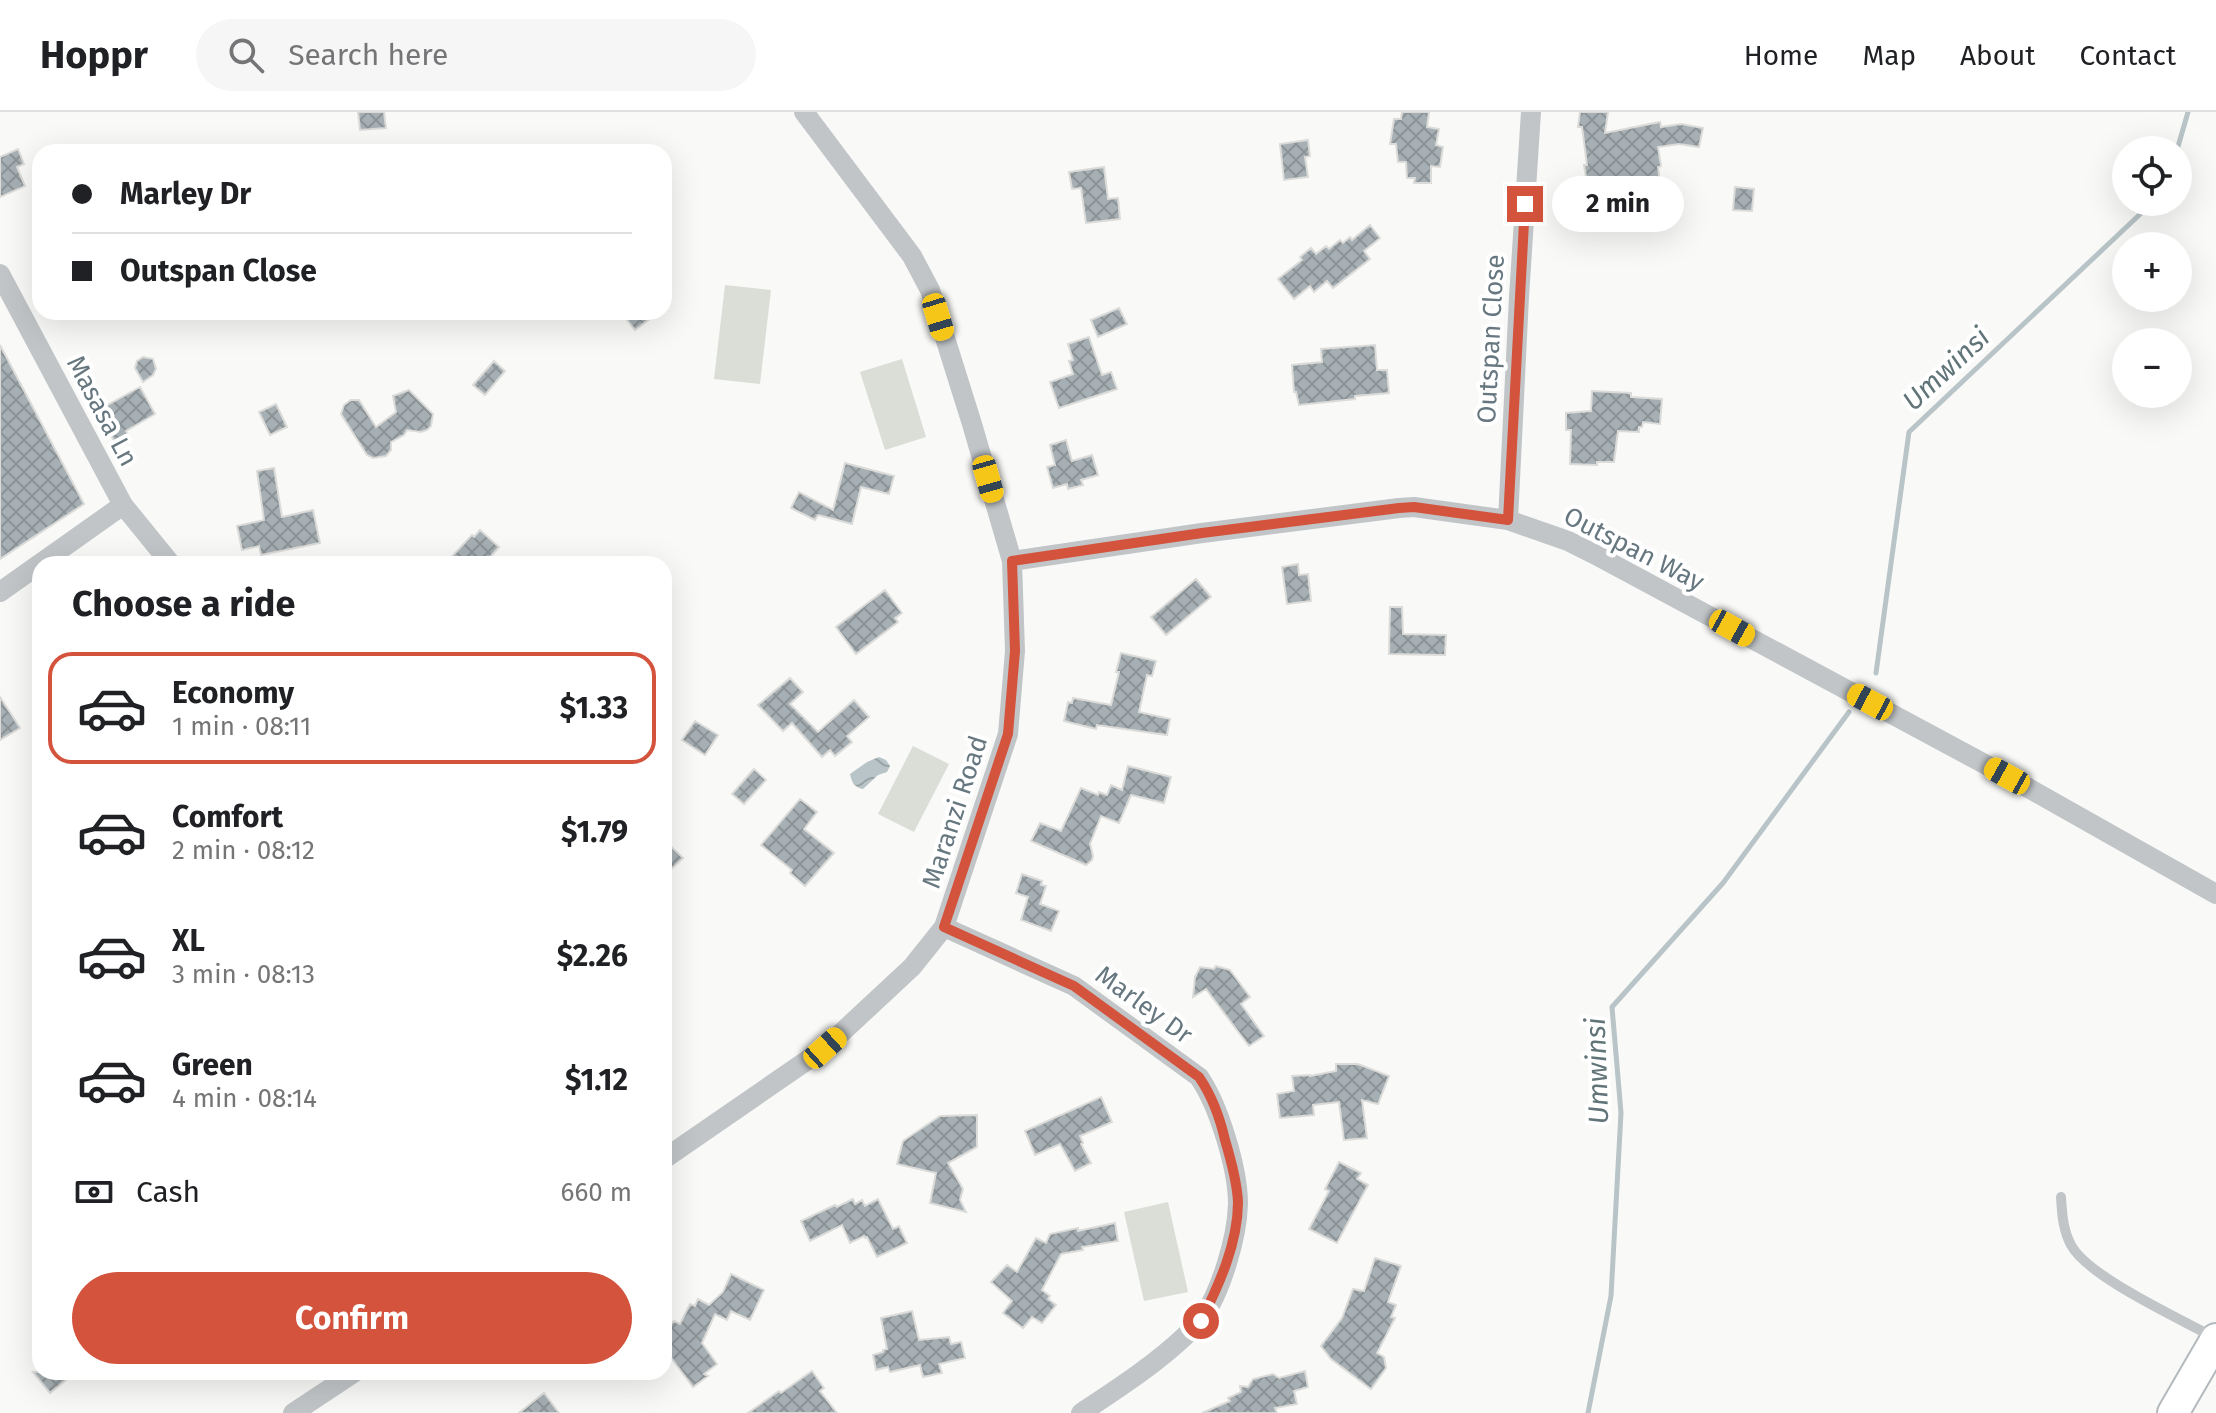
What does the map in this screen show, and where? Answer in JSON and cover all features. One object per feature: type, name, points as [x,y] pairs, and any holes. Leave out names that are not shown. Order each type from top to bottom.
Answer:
[{"type":"street","name":"Maranzi Road","points":[[672,1153],[825,1048],[912,967],[944,927],[1008,734],[1015,651],[1012,561],[930,290],[912,256],[804,112]]},
{"type":"street","name":"Outspan Close","points":[[1508,520],[1531,112]]},
{"type":"street","name":"Masasa Ln","points":[[0,274],[123,505],[164,556]]},
{"type":"street","points":[[51,556],[123,505]]},
{"type":"street","name":"Outspan Way","points":[[1012,561],[1399,508],[1414,507],[1508,520],[1568,541],[1594,554],[1994,769],[2216,894]]},
{"type":"street","points":[[0,592],[32,569]]},
{"type":"street","name":"Marley Dr","points":[[944,927],[1074,986],[1199,1077],[1208,1090],[1222,1129],[1238,1203],[1235,1230],[1218,1287],[1201,1321],[1173,1347],[1081,1413]]},
{"type":"street","points":[[2173,1413],[2216,1339]]},
{"type":"street","points":[[293,1413],[343,1380]]},
{"type":"lane","points":[[2061,1197],[2064,1227],[2073,1248],[2102,1276],[2216,1339]]},
{"type":"shaded area","points":[[725,285],[771,290],[760,384],[714,379]]},
{"type":"shaded area","points":[[902,359],[926,437],[885,450],[860,372]]},
{"type":"shaded area","points":[[913,746],[949,764],[914,832],[878,814]]},
{"type":"shaded area","points":[[1168,1202],[1188,1292],[1144,1301],[1124,1212]]},
{"type":"water","points":[[879,757],[890,766],[887,772],[878,775],[863,789],[855,786],[850,774]]},
{"type":"building","points":[[358,112],[384,112],[386,128],[360,130]]},
{"type":"building","points":[[1402,112],[1429,112],[1427,127],[1439,129],[1436,145],[1443,147],[1440,167],[1431,166],[1431,183],[1414,183],[1415,178],[1407,178],[1406,162],[1398,162],[1396,144],[1390,144],[1394,119],[1401,119]]},
{"type":"building","points":[[1580,112],[1608,112],[1605,133],[1660,122],[1661,127],[1681,124],[1703,128],[1699,147],[1679,144],[1658,147],[1661,188],[1641,191],[1643,203],[1627,205],[1626,195],[1590,201],[1582,127],[1578,127]]},
{"type":"building","points":[[1308,140],[1310,156],[1305,157],[1308,177],[1284,180],[1280,144]]},
{"type":"building","points":[[18,149],[24,164],[17,167],[25,186],[0,197],[0,157]]},
{"type":"building","points":[[1104,167],[1108,199],[1118,198],[1120,219],[1086,223],[1081,188],[1072,189],[1069,172]]},
{"type":"building","points":[[1735,187],[1754,189],[1752,211],[1733,210]]},
{"type":"building","points":[[1370,225],[1380,238],[1364,251],[1370,259],[1333,288],[1327,281],[1314,292],[1310,286],[1294,299],[1278,279],[1302,260],[1300,257],[1311,248],[1316,254],[1326,246],[1329,249],[1340,240],[1343,243],[1350,237],[1352,240]]},
{"type":"building","points":[[1119,308],[1127,324],[1098,337],[1091,320]]},
{"type":"building","points":[[627,320],[648,320],[635,330]]},
{"type":"building","points":[[1089,337],[1102,375],[1111,372],[1117,389],[1059,408],[1050,382],[1073,374],[1068,344]]},
{"type":"building","points":[[0,345],[84,504],[0,559]]},
{"type":"building","points":[[1375,345],[1377,370],[1387,370],[1389,393],[1299,405],[1294,392],[1292,365],[1322,362],[1321,349]]},
{"type":"building","points":[[143,357],[153,359],[156,369],[143,382],[135,368],[137,361]]},
{"type":"building","points":[[494,361],[505,371],[485,395],[473,385]]},
{"type":"building","points":[[140,387],[155,414],[126,431],[130,439],[117,446],[97,411]]},
{"type":"building","points":[[409,390],[433,414],[431,426],[421,432],[407,430],[391,442],[391,450],[386,456],[373,458],[367,455],[341,414],[344,405],[351,400],[359,400],[376,427],[396,412],[393,396]]},
{"type":"building","points":[[1592,391],[1631,393],[1631,397],[1662,399],[1660,424],[1643,422],[1639,432],[1618,431],[1614,462],[1570,464],[1571,430],[1566,430],[1566,413],[1591,411]]},
{"type":"building","points":[[276,404],[287,427],[270,435],[259,412]]},
{"type":"building","points":[[1066,440],[1072,461],[1092,455],[1098,475],[1081,480],[1083,485],[1068,489],[1067,484],[1053,488],[1047,467],[1055,465],[1050,445]]},
{"type":"building","points":[[845,463],[894,476],[889,494],[861,487],[852,524],[818,515],[815,520],[791,508],[799,492],[833,510]]},
{"type":"building","points":[[274,468],[282,517],[313,510],[320,543],[261,555],[259,546],[242,550],[237,526],[264,520],[257,471]]},
{"type":"building","points":[[480,530],[499,547],[491,556],[452,556],[472,535],[474,537]]},
{"type":"building","points":[[1298,564],[1299,575],[1308,574],[1311,601],[1287,604],[1282,567]]},
{"type":"building","points":[[1196,579],[1211,597],[1166,635],[1151,617]]},
{"type":"building","points":[[885,590],[902,613],[895,618],[898,622],[856,654],[836,627]]},
{"type":"building","points":[[1390,607],[1402,607],[1403,634],[1446,635],[1445,655],[1389,654]]},
{"type":"building","points":[[1121,653],[1156,661],[1152,676],[1147,675],[1139,712],[1170,719],[1167,735],[1097,725],[1096,729],[1064,721],[1068,702],[1072,703],[1073,698],[1111,705]]},
{"type":"building","points":[[790,678],[803,692],[790,704],[818,732],[854,700],[869,717],[847,736],[852,742],[835,756],[830,750],[822,757],[792,723],[783,731],[758,705]]},
{"type":"building","points":[[0,697],[20,728],[0,740]]},
{"type":"building","points":[[695,721],[718,735],[705,755],[682,740]]},
{"type":"building","points":[[1128,766],[1171,777],[1164,803],[1131,795],[1119,823],[1101,816],[1090,844],[1092,860],[1086,865],[1031,841],[1040,823],[1061,831],[1081,788],[1098,795],[1099,792],[1107,795],[1111,785],[1122,790]]},
{"type":"building","points":[[754,769],[766,780],[744,804],[732,794]]},
{"type":"building","points":[[800,799],[817,812],[804,829],[834,853],[805,886],[790,873],[792,870],[761,845]]},
{"type":"building","points":[[672,848],[683,858],[672,868]]},
{"type":"building","points":[[1022,874],[1042,881],[1041,885],[1046,886],[1040,904],[1059,911],[1051,931],[1021,920],[1028,897],[1016,893]]},
{"type":"building","points":[[1216,966],[1230,970],[1250,997],[1241,1004],[1264,1036],[1249,1046],[1206,989],[1193,997],[1195,977],[1200,967],[1214,969]]},
{"type":"building","points":[[1336,1064],[1358,1064],[1389,1076],[1378,1104],[1362,1100],[1367,1138],[1344,1140],[1339,1102],[1313,1105],[1314,1115],[1280,1118],[1277,1094],[1294,1091],[1292,1076],[1336,1071]]},
{"type":"building","points":[[1101,1097],[1112,1122],[1080,1136],[1091,1163],[1075,1171],[1060,1144],[1035,1155],[1025,1131]]},
{"type":"building","points":[[977,1115],[977,1147],[948,1163],[963,1189],[960,1200],[966,1212],[930,1203],[936,1173],[897,1164],[903,1141],[940,1116]]},
{"type":"building","points":[[1339,1162],[1361,1173],[1357,1179],[1368,1185],[1337,1243],[1309,1229],[1329,1191],[1325,1189]]},
{"type":"building","points":[[853,1199],[855,1204],[862,1200],[865,1206],[878,1199],[893,1229],[899,1226],[907,1243],[877,1257],[867,1237],[850,1243],[842,1225],[810,1241],[801,1221]]},
{"type":"building","points":[[1115,1223],[1118,1241],[1061,1254],[1042,1290],[1056,1305],[1042,1323],[1032,1317],[1023,1328],[1003,1313],[1012,1301],[991,1282],[1007,1265],[1017,1272],[1036,1238],[1046,1243],[1050,1234]]},
{"type":"building","points":[[1375,1258],[1401,1266],[1388,1302],[1396,1305],[1391,1317],[1395,1318],[1377,1353],[1384,1357],[1386,1368],[1371,1389],[1331,1359],[1321,1346],[1342,1318],[1353,1289],[1364,1291]]},
{"type":"building","points":[[731,1274],[764,1290],[750,1320],[731,1311],[727,1320],[715,1314],[702,1343],[717,1364],[704,1374],[708,1376],[693,1387],[672,1359],[672,1323],[680,1324],[690,1304],[695,1306],[698,1299],[709,1305],[723,1292]]},
{"type":"building","points":[[912,1311],[919,1340],[949,1337],[951,1344],[961,1342],[965,1358],[939,1364],[942,1373],[923,1377],[920,1365],[890,1372],[888,1367],[876,1370],[873,1355],[887,1349],[881,1318]]},
{"type":"building","points":[[812,1371],[824,1388],[820,1391],[837,1413],[748,1413],[779,1391],[781,1393]]},
{"type":"building","points":[[1305,1371],[1308,1387],[1294,1391],[1297,1404],[1275,1408],[1277,1413],[1202,1413],[1230,1401],[1228,1398],[1241,1392],[1240,1386],[1248,1387],[1253,1379],[1273,1374],[1279,1378]]},
{"type":"building","points":[[39,1380],[66,1380],[50,1393]]},
{"type":"building","points":[[544,1393],[559,1413],[519,1413]]},
{"type":"waterway","name":"Umwinsi","points":[[2181,136],[2188,112]]},
{"type":"waterway","name":"Umwinsi","points":[[1876,673],[1909,432],[2138,216]]},
{"type":"waterway","name":"Umwinsi","points":[[1588,1413],[1611,1296],[1621,1113],[1612,1007],[1723,883],[1849,712]]},
{"type":"route","points":[[1201,1321],[1218,1287],[1235,1230],[1238,1203],[1229,1153],[1208,1090],[1199,1077],[1074,986],[944,927],[1008,734],[1015,651],[1012,561],[1399,508],[1414,507],[1508,520],[1525,204]]}]
